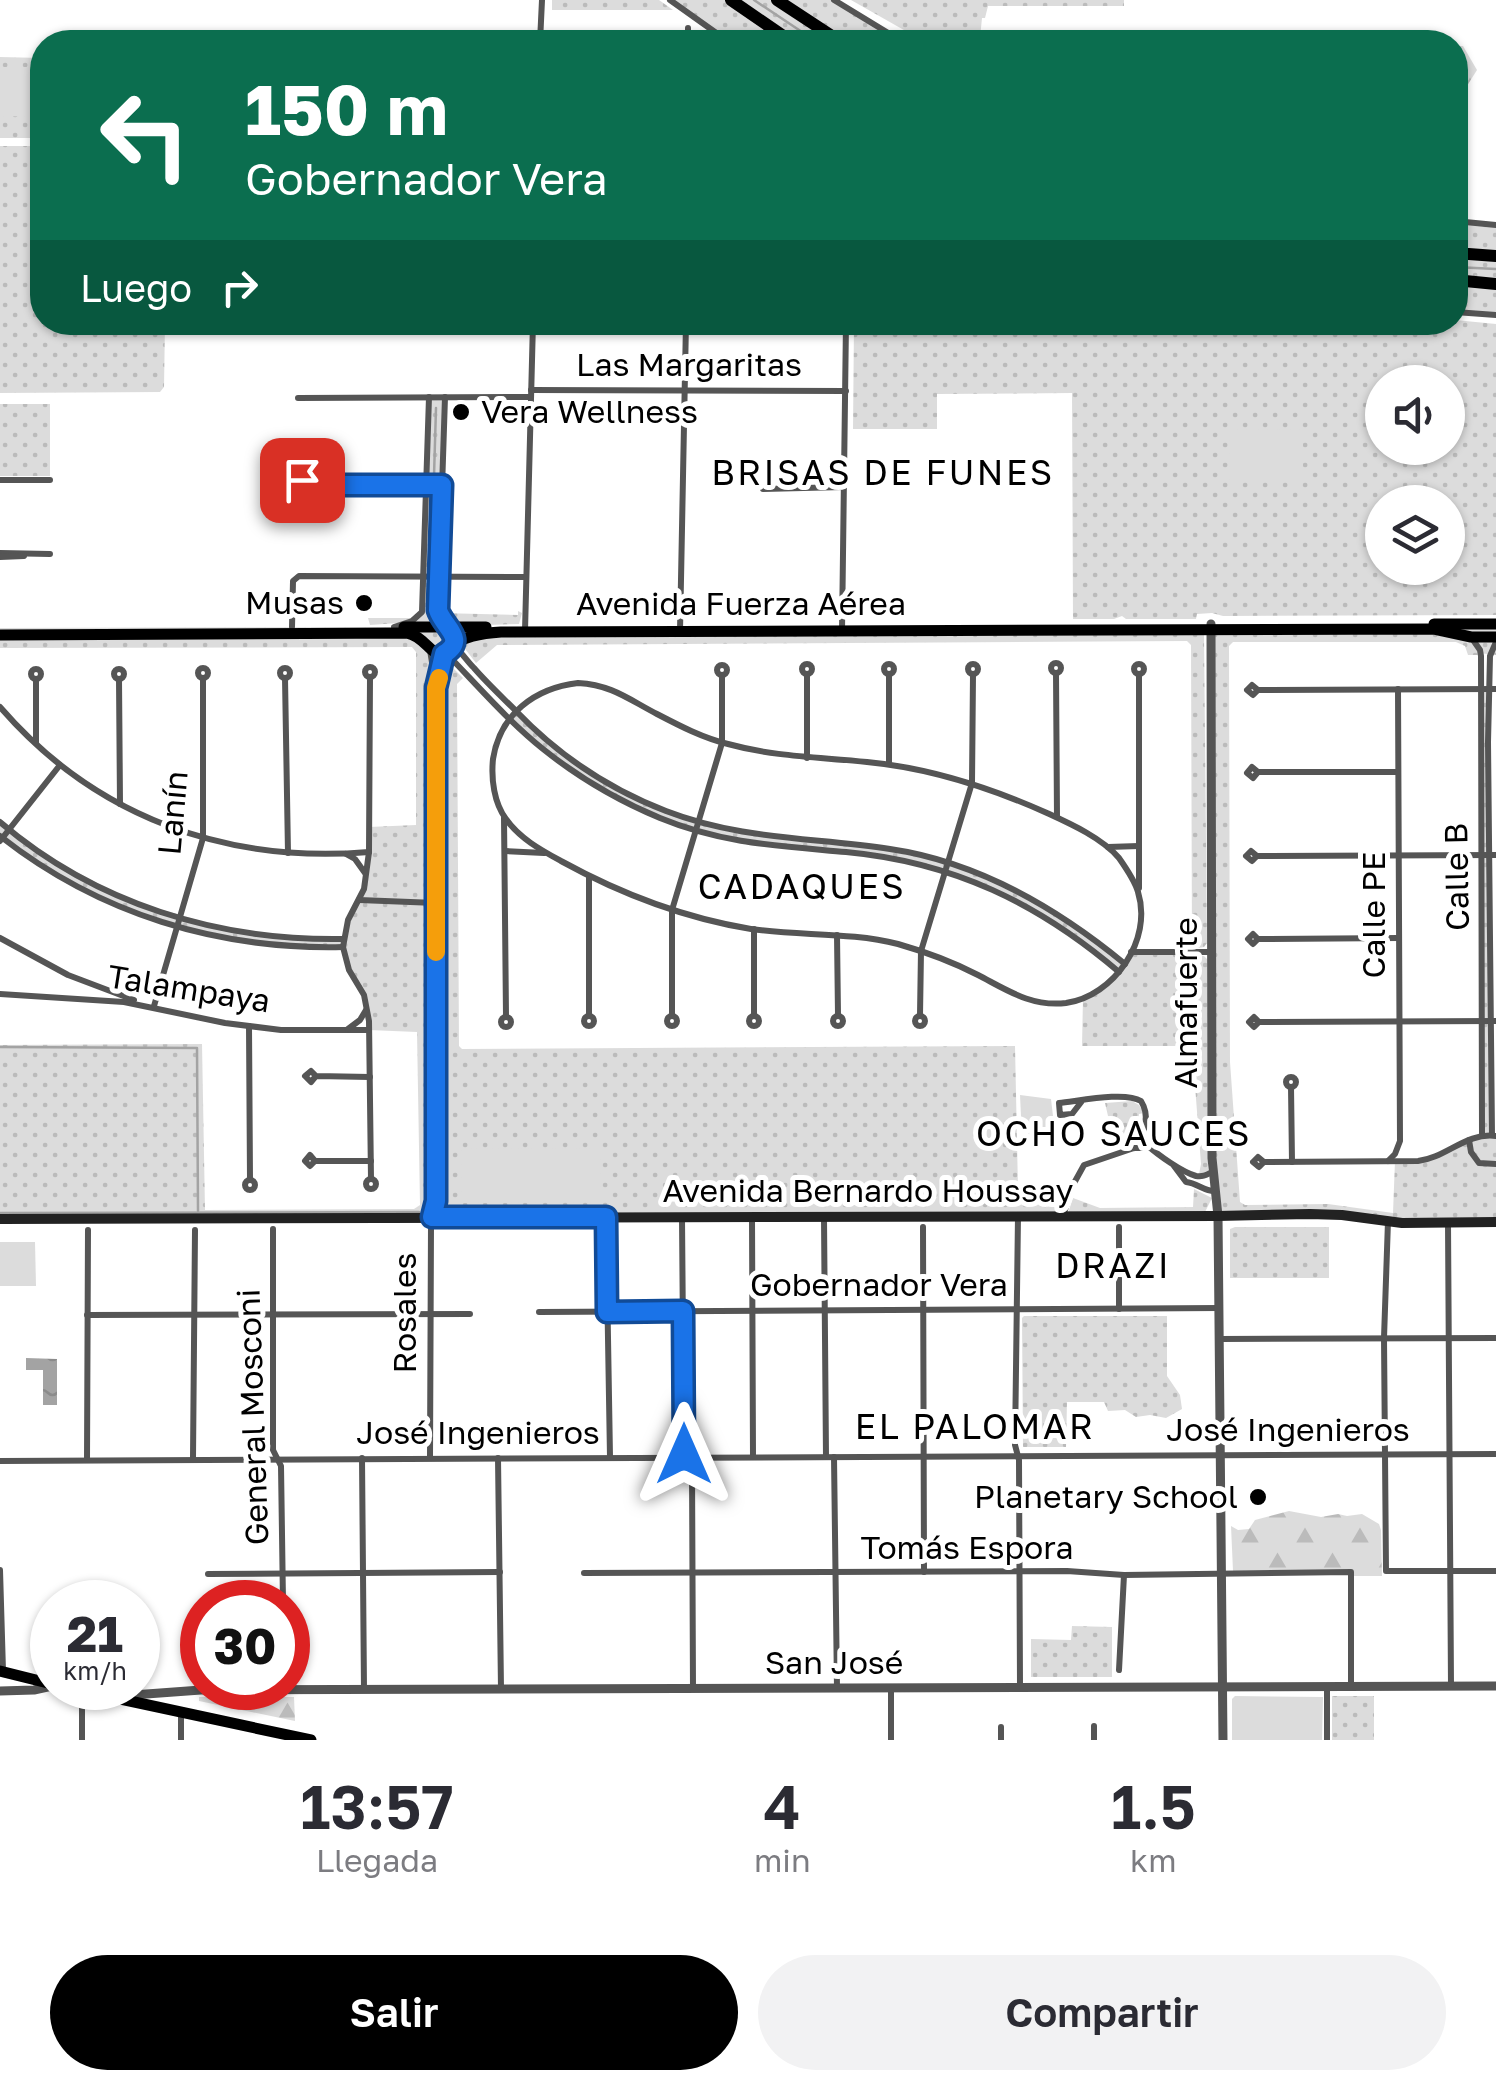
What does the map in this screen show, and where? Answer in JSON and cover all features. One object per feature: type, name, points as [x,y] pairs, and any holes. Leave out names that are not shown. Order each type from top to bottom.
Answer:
[{"type":"highway","points":[[731,0],[775,30]]},
{"type":"highway","points":[[776,0],[822,30]]},
{"type":"highway","points":[[1468,254],[1496,256]]},
{"type":"highway","points":[[1468,281],[1496,284]]},
{"type":"main road","name":"Avenida Fuerza Aérea","points":[[81,632],[394,627],[448,640],[525,630],[1472,630],[1496,624]]},
{"type":"main road","name":"Avenida Fuerza Aérea","points":[[1472,630],[1496,639]]},
{"type":"main road","name":"Avenida Fuerza Aérea","points":[[0,632],[408,634],[420,637],[436,653],[448,640]]},
{"type":"main road","points":[[429,647],[430,634],[448,640]]},
{"type":"main road","name":"Avenida Bernardo Houssay","points":[[0,1219],[1342,1215],[1388,1222],[1496,1222]]},
{"type":"main road","points":[[1,1672],[30,1679]]},
{"type":"main road","points":[[160,1708],[267,1736],[311,1740]]},
{"type":"street","points":[[541,30],[542,0]]},
{"type":"street","points":[[670,0],[712,30]]},
{"type":"street","points":[[834,0],[883,30]]},
{"type":"street","points":[[1468,222],[1496,225]]},
{"type":"street","points":[[1468,313],[1496,315]]},
{"type":"street","points":[[525,630],[533,335]]},
{"type":"street","points":[[680,629],[686,335]]},
{"type":"street","points":[[842,628],[846,335]]},
{"type":"street","name":"Las Margaritas","points":[[298,398],[686,390],[846,391]]},
{"type":"street","points":[[394,627],[421,615],[429,397]]},
{"type":"street","name":"Rosales","points":[[436,688],[448,640],[438,614],[445,397]]},
{"type":"street","points":[[0,480],[50,480]]},
{"type":"street","points":[[306,485],[442,485]]},
{"type":"street","points":[[763,489],[844,488]]},
{"type":"street","points":[[0,555],[50,554]]},
{"type":"street","points":[[292,627],[294,578],[299,576],[526,577]]},
{"type":"street","name":"Almafuerte","points":[[1211,627],[1211,952],[1204,1178],[1214,1191],[1218,1216],[1224,1740]]},
{"type":"street","name":"Calle B","points":[[1472,630],[1489,689]]},
{"type":"street","name":"Calle B","points":[[1490,1135],[1489,689],[1490,656],[1496,639]]},
{"type":"street","points":[[448,640],[547,742],[598,782]]},
{"type":"street","points":[[448,640],[510,718],[541,748],[663,820],[894,850],[982,875],[1084,932],[1124,961],[1211,952]]},
{"type":"street","name":"Rosales","points":[[429,647],[436,688],[436,1182],[432,1217],[430,1458]]},
{"type":"street","points":[[889,674],[889,764]]},
{"type":"street","points":[[920,1016],[921,951],[972,783],[973,674]]},
{"type":"street","points":[[1056,674],[1057,817]]},
{"type":"street","points":[[504,818],[545,853],[646,902],[754,929],[894,943],[978,974],[1023,998],[1063,1003],[1083,998],[1110,982],[1139,930],[1139,674]]},
{"type":"street","points":[[807,675],[807,758]]},
{"type":"street","points":[[672,1016],[672,910],[722,743],[722,676]]},
{"type":"street","name":"Lanín","points":[[154,1006],[203,838],[203,678]]},
{"type":"street","points":[[285,678],[288,854]]},
{"type":"street","points":[[370,678],[370,852],[364,889],[348,920],[343,943],[349,970],[364,996],[370,1030],[371,1179]]},
{"type":"street","points":[[119,679],[120,804]]},
{"type":"street","points":[[36,680],[36,744]]},
{"type":"street","points":[[506,1016],[504,818],[492,770],[495,750],[515,710],[552,688],[578,683],[612,688],[671,722],[722,743],[752,750],[889,764],[972,783],[1057,817],[1108,847],[1139,894]]},
{"type":"street","name":"Calle PE","points":[[1398,689],[1400,1141]]},
{"type":"street","points":[[1258,690],[1489,689]]},
{"type":"street","points":[[0,706],[60,765],[152,820],[203,838],[288,854],[370,852]]},
{"type":"street","points":[[60,765],[1,838],[49,870],[98,898],[179,923],[259,940],[343,943]]},
{"type":"street","points":[[1258,772],[1398,772]]},
{"type":"street","points":[[0,822],[54,862],[179,923]]},
{"type":"street","points":[[1108,847],[1139,846]]},
{"type":"street","points":[[505,852],[545,853]]},
{"type":"street","points":[[345,854],[364,869],[366,879]]},
{"type":"street","points":[[1257,856],[1490,855]]},
{"type":"street","points":[[589,877],[589,1016]]},
{"type":"street","points":[[359,900],[436,903]]},
{"type":"street","points":[[754,929],[754,1016]]},
{"type":"street","points":[[837,935],[838,1015]]},
{"type":"street","points":[[0,938],[68,975],[154,1006]]},
{"type":"street","points":[[1258,939],[1399,938]]},
{"type":"street","points":[[63,997],[72,988],[68,975]]},
{"type":"street","name":"Talampaya","points":[[0,994],[154,1006],[249,1026],[370,1030]]},
{"type":"street","points":[[346,1031],[367,1008]]},
{"type":"street","points":[[1259,1022],[1490,1021]]},
{"type":"street","points":[[249,1026],[250,1180]]},
{"type":"street","points":[[316,1076],[370,1077]]},
{"type":"street","points":[[1291,1087],[1292,1162]]},
{"type":"street","points":[[1082,1101],[1136,1097],[1145,1106],[1146,1114],[1143,1135],[1134,1148]]},
{"type":"street","points":[[1143,1135],[1149,1148],[1174,1165],[1186,1182],[1204,1178],[1208,1191],[1214,1191]]},
{"type":"street","points":[[1264,1162],[1432,1160],[1448,1149],[1490,1135]]},
{"type":"street","points":[[1469,1140],[1479,1163],[1496,1164]]},
{"type":"street","points":[[1388,1161],[1400,1141]]},
{"type":"street","points":[[1400,1141],[1408,1157],[1418,1161]]},
{"type":"street","points":[[1063,1216],[1084,1165],[1134,1148],[1149,1148]]},
{"type":"street","points":[[315,1161],[370,1161]]},
{"type":"street","points":[[682,1216],[684,1454],[692,1468],[693,1688]]},
{"type":"street","points":[[752,1216],[753,1457]]},
{"type":"street","points":[[824,1216],[837,1688]]},
{"type":"street","points":[[1018,1216],[1015,1446],[1020,1688]]},
{"type":"street","points":[[606,1217],[610,1457]]},
{"type":"street","points":[[1388,1222],[1384,1338],[1386,1572],[1496,1571]]},
{"type":"street","points":[[1448,1222],[1451,1686]]},
{"type":"street","points":[[1119,1226],[1119,1309]]},
{"type":"street","points":[[923,1227],[924,1572]]},
{"type":"street","points":[[87,1460],[88,1230]]},
{"type":"street","points":[[194,1458],[195,1230]]},
{"type":"street","name":"General Mosconi","points":[[273,1230],[273,1450],[281,1466],[283,1580]]},
{"type":"street","name":"Gobernador Vera","points":[[539,1312],[1220,1308]]},
{"type":"street","points":[[87,1315],[470,1314]]},
{"type":"street","points":[[1220,1338],[1496,1338]]},
{"type":"street","name":"José Ingenieros","points":[[0,1461],[1496,1454]]},
{"type":"street","points":[[362,1458],[364,1690]]},
{"type":"street","points":[[498,1458],[502,1689]]},
{"type":"street","points":[[0,1570],[1,1672]]},
{"type":"street","points":[[208,1574],[500,1572]]},
{"type":"street","name":"Tomás Espora","points":[[584,1573],[1351,1572],[1351,1686]]},
{"type":"street","points":[[1119,1670],[1124,1575]]},
{"type":"street","points":[[1327,1740],[1328,1686]]},
{"type":"street","name":"San José","points":[[310,1689],[1496,1686]]},
{"type":"street","points":[[891,1740],[892,1688]]},
{"type":"street","points":[[0,1691],[30,1690]]},
{"type":"street","points":[[167,1710],[164,1698],[173,1691]]},
{"type":"street","name":"San José","points":[[160,1692],[180,1691]]},
{"type":"street","points":[[78,1710],[82,1740]]},
{"type":"street","points":[[181,1713],[181,1740]]},
{"type":"street","points":[[1000,1740],[1001,1726]]},
{"type":"street","points":[[1094,1726],[1094,1740]]},
{"type":"green space","points":[[552,0],[659,0],[673,10],[552,10]]},
{"type":"green space","points":[[670,0],[834,0],[883,30],[712,30]]},
{"type":"green space","points":[[851,0],[1124,0],[1124,6],[988,6],[981,30],[904,30]]},
{"type":"green space","points":[[1468,55],[1477,70],[1468,84]]},
{"type":"green space","points":[[0,57],[30,58],[30,138],[0,138]]},
{"type":"green space","points":[[0,67],[30,67],[30,117],[0,116]]},
{"type":"green space","points":[[0,146],[30,146],[30,335],[165,335],[164,387],[160,392],[0,393]]},
{"type":"green space","points":[[1468,222],[1496,225],[1496,315],[1468,313]]},
{"type":"green space","points":[[1468,321],[1496,324],[1496,615],[1212,613],[1197,614],[1196,619],[1073,619],[1072,393],[937,394],[937,429],[853,429],[854,335],[1468,335]]},
{"type":"green space","points":[[429,397],[445,397],[438,611],[444,623],[480,627],[1496,624],[1496,655],[1468,655],[1465,646],[1456,642],[1233,642],[1229,646],[1230,1062],[1240,1202],[1328,1204],[1393,1213],[1395,1161],[1418,1161],[1482,1135],[1480,689],[1490,689],[1492,1134],[1496,1136],[1496,1222],[1218,1216],[1211,630],[489,633],[451,650],[433,652],[437,1049],[439,685],[448,663],[463,678],[457,684],[462,1049],[1015,1046],[1018,1190],[1037,1197],[1037,1202],[1064,1206],[1061,1213],[0,1219],[0,1045],[202,1044],[205,1210],[414,1209],[420,1205],[417,1032],[369,1030],[364,996],[349,970],[343,947],[287,946],[178,928],[73,885],[0,836],[0,823],[31,847],[128,900],[239,932],[343,939],[364,889],[369,827],[416,825],[416,652],[412,647],[0,648],[0,628],[394,627],[398,623],[370,625],[368,618],[416,618],[421,615]]},
{"type":"green space","points":[[0,404],[50,404],[50,476],[0,476]]},
{"type":"green space","points":[[1230,429],[1303,430],[1303,481],[1229,481]]},
{"type":"green space","points":[[518,611],[522,613],[519,624],[487,625],[450,623],[440,613],[518,615]]},
{"type":"green space","points":[[484,635],[1204,635],[1207,943],[1192,949],[1191,645],[1187,641],[497,645],[476,663],[462,645]]},
{"type":"green space","points":[[515,710],[547,742],[601,778],[667,811],[741,833],[847,843],[949,863],[1050,909],[1124,964],[1131,952],[1204,956],[1208,1171],[1199,1174],[1192,1046],[1082,1046],[1083,998],[1119,971],[1079,938],[966,877],[893,858],[787,848],[696,830],[635,806],[567,766],[509,718]]},
{"type":"green space","points":[[1020,1095],[1051,1099],[1055,1133],[1022,1137]]},
{"type":"green space","points":[[1132,1101],[1144,1113],[1139,1114],[1140,1133],[1130,1145],[1108,1116],[1105,1103]]},
{"type":"green space","points":[[600,1148],[601,1202],[462,1203],[461,1149]]},
{"type":"green space","points":[[1194,1189],[1212,1198],[1205,1212],[1068,1213],[1073,1198],[1100,1208],[1193,1207]]},
{"type":"green space","points":[[1329,1227],[1329,1278],[1230,1278],[1230,1229]]},
{"type":"green space","points":[[0,1242],[35,1242],[36,1286],[0,1286]]},
{"type":"green space","points":[[1024,1316],[1167,1316],[1167,1376],[1180,1395],[1182,1409],[1166,1418],[1136,1417],[1125,1410],[1108,1411],[1104,1402],[1067,1402],[1066,1447],[1023,1447]]},
{"type":"green space","points":[[1289,1511],[1321,1517],[1362,1514],[1379,1524],[1382,1576],[1354,1576],[1349,1570],[1233,1571],[1231,1526],[1249,1529],[1255,1520]]},
{"type":"green space","points":[[1072,1626],[1112,1627],[1112,1677],[1031,1677],[1031,1639],[1071,1640]]},
{"type":"green space","points":[[1235,1696],[1323,1697],[1322,1740],[1232,1740]]},
{"type":"green space","points":[[1332,1696],[1374,1696],[1374,1740],[1332,1740]]},
{"type":"green space","points":[[242,1710],[295,1710],[295,1721]]},
{"type":"water","points":[[26,1358],[57,1359],[57,1405],[43,1405],[43,1370],[26,1370]]},
{"type":"waterway","points":[[754,0],[799,30]]},
{"type":"waterway","points":[[1468,268],[1496,269]]},
{"type":"waterway","points":[[434,476],[436,408]]},
{"type":"waterway","points":[[432,565],[434,494]]},
{"type":"waterway","points":[[431,616],[432,586]]},
{"type":"waterway","points":[[0,1047],[197,1048],[198,1211]]},
{"type":"waterway","points":[[0,1213],[419,1212]]},
{"type":"slow traffic","points":[[436,952],[439,678]]},
{"type":"place","name":"Vera Wellness","points":[[461,412]]},
{"type":"place","name":"Musas","points":[[364,603]]},
{"type":"place","name":"Planetary School","points":[[1258,1497]]},
{"type":"district","name":"BRISAS DE FUNES","points":[[883,473]]},
{"type":"district","name":"CADAQUES","points":[[802,887]]},
{"type":"district","name":"OCHO SAUCES","points":[[1114,1134]]},
{"type":"district","name":"DRAZI","points":[[1113,1266]]},
{"type":"district","name":"EL PALOMAR","points":[[975,1427]]},
{"type":"route","points":[[302,480],[306,485],[442,485],[438,614],[450,628],[454,642],[444,654],[436,688],[436,1201],[432,1217],[606,1217],[607,1312],[683,1311],[684,1454]]}]
